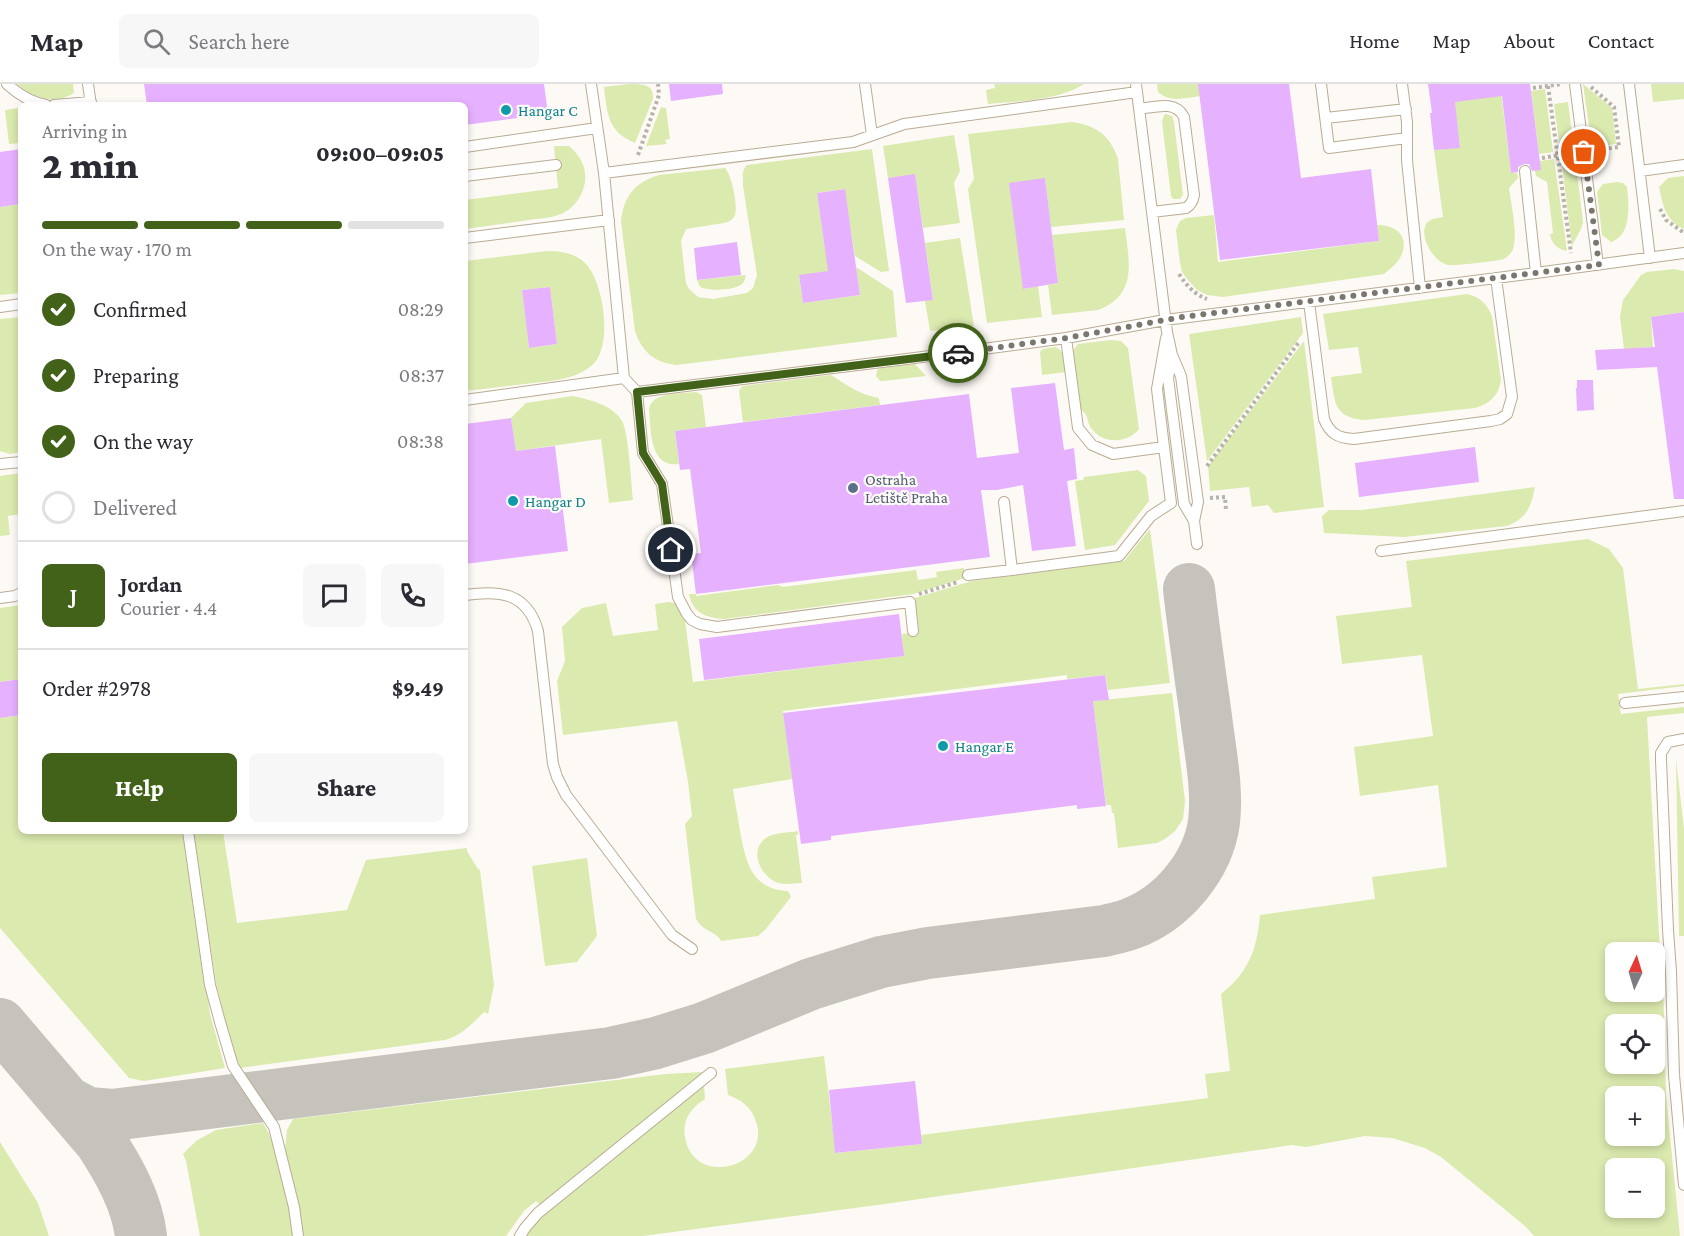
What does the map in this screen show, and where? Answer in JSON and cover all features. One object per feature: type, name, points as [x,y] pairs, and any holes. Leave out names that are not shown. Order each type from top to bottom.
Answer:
[{"type":"lane","points":[[7,84],[22,97],[34,102]]},
{"type":"lane","points":[[88,84],[91,102]]},
{"type":"lane","points":[[591,84],[604,173],[624,378],[637,392],[643,453],[662,484],[678,597],[687,614],[693,620],[708,626],[727,626],[910,602],[913,631]]},
{"type":"lane","points":[[865,84],[872,135]]},
{"type":"lane","points":[[1321,84],[1329,148],[1407,138]]},
{"type":"lane","points":[[1402,84],[1420,288]]},
{"type":"lane","points":[[1575,84],[1599,265]]},
{"type":"lane","points":[[1629,84],[1650,258]]},
{"type":"lane","points":[[604,173],[853,142],[904,124],[1136,88],[1165,320],[1172,355],[1181,376],[1198,502],[1194,521],[1197,544]]},
{"type":"lane","points":[[1139,110],[1169,106],[1181,111],[1184,117],[1193,184],[1194,195],[1190,205],[1186,208],[1152,212]]},
{"type":"lane","points":[[1326,118],[1406,109]]},
{"type":"lane","points":[[468,147],[597,128]]},
{"type":"lane","points":[[468,176],[556,165]]},
{"type":"lane","points":[[1640,171],[1684,165]]},
{"type":"lane","points":[[1525,171],[1536,273]]},
{"type":"lane","points":[[468,238],[609,220]]},
{"type":"lane","points":[[637,392],[896,361],[1066,338],[1165,320],[1684,253]]},
{"type":"lane","points":[[1309,302],[1324,419],[1334,434],[1354,439],[1500,418],[1508,414],[1512,397],[1496,278]]},
{"type":"lane","points":[[0,307],[18,304]]},
{"type":"lane","points":[[968,575],[1119,556],[1151,516],[1171,503],[1157,389],[1167,332]]},
{"type":"lane","points":[[1066,338],[1078,428],[1092,445],[1113,454],[1164,447]]},
{"type":"lane","points":[[468,400],[624,378]]},
{"type":"lane","points":[[0,464],[18,462]]},
{"type":"lane","points":[[1004,502],[1012,570]]},
{"type":"lane","points":[[1380,550],[1684,511]]},
{"type":"lane","points":[[468,595],[502,593],[519,602],[536,621],[553,764],[561,787],[672,935],[692,949]]},
{"type":"lane","points":[[0,598],[18,594]]},
{"type":"lane","points":[[1625,703],[1684,697]]},
{"type":"lane","points":[[1679,739],[1668,742],[1663,749],[1661,760],[1671,958],[1674,1075],[1684,1185]]},
{"type":"lane","points":[[188,834],[210,985],[233,1066],[274,1127],[294,1208],[297,1236]]},
{"type":"lane","points":[[1671,958],[1684,957]]},
{"type":"lane","points":[[520,1236],[538,1213],[711,1073]]},
{"type":"path","points":[[633,170],[659,95],[658,84]]},
{"type":"path","points":[[1533,88],[1562,84]]},
{"type":"path","points":[[1588,84],[1614,107],[1619,147],[1592,151]]},
{"type":"path","points":[[1548,86],[1571,254]]},
{"type":"path","points":[[1542,158],[1574,153]]},
{"type":"path","points":[[1658,206],[1666,220],[1684,233]]},
{"type":"path","points":[[1202,472],[1312,325]]},
{"type":"path","points":[[910,602],[914,596],[966,580],[968,575]]},
{"type":"green space","points":[[17,84],[73,84],[74,93],[59,99],[44,98],[30,93]]},
{"type":"green space","points":[[629,84],[647,86],[653,94],[635,143],[619,133],[610,121],[604,87]]},
{"type":"green space","points":[[994,84],[1084,84],[1074,90],[1050,97],[988,104],[986,90],[995,88]]},
{"type":"green space","points":[[1157,84],[1198,84],[1200,96],[1168,98],[1158,92]]},
{"type":"green space","points":[[1500,84],[1511,173],[1517,173],[1518,178],[1509,188],[1514,227],[1513,249],[1504,259],[1448,265],[1438,259],[1429,249],[1424,230],[1427,222],[1443,217],[1434,150],[1460,147],[1454,102]]},
{"type":"green space","points":[[1583,84],[1612,108],[1616,144],[1592,147]]},
{"type":"green space","points":[[1651,84],[1684,84],[1684,99],[1653,102]]},
{"type":"green space","points":[[1545,89],[1553,152],[1539,154],[1531,91]]},
{"type":"green space","points":[[1568,102],[1574,150],[1560,151],[1554,104]]},
{"type":"green space","points":[[661,107],[666,108],[670,139],[665,140],[667,144],[646,146]]},
{"type":"green space","points":[[18,108],[18,143],[9,144],[5,110]]},
{"type":"green space","points":[[1166,114],[1172,116],[1174,122],[1183,195],[1180,199],[1173,199],[1171,196],[1162,122]]},
{"type":"green space","points":[[1072,122],[1089,126],[1101,133],[1115,151],[1118,159],[1124,220],[1051,227],[1045,178],[1024,289],[1038,286],[1042,317],[987,323],[968,189],[974,179],[968,134]]},
{"type":"green space","points":[[954,135],[960,171],[954,183],[960,223],[923,228],[915,175],[888,178],[883,146]]},
{"type":"green space","points":[[554,146],[569,146],[584,167],[585,177],[581,195],[565,212],[552,217],[468,229],[468,200],[558,188]]},
{"type":"green space","points":[[872,149],[889,271],[881,272],[855,256],[844,189],[817,193],[825,249],[845,269],[799,276],[803,303],[860,295],[856,267],[893,291],[897,337],[677,365],[656,359],[641,345],[635,331],[621,222],[624,205],[637,186],[659,175],[725,168],[734,191],[736,210],[734,217],[726,223],[686,229],[681,241],[686,283],[689,289],[698,297],[713,299],[747,293],[753,288],[757,275],[743,186],[743,172],[747,165]]},
{"type":"green space","points":[[1575,156],[1583,222],[1572,246],[1561,158]]},
{"type":"green space","points":[[1554,159],[1566,251],[1553,243],[1550,234],[1553,233],[1547,182],[1536,176],[1535,170],[1540,161]]},
{"type":"green space","points":[[1684,176],[1684,229],[1669,217],[1659,187],[1668,178]]},
{"type":"green space","points":[[1617,182],[1627,187],[1628,219],[1623,233],[1611,242],[1602,235],[1597,192],[1603,184]]},
{"type":"green space","points":[[18,204],[18,293],[0,295],[0,207]]},
{"type":"green space","points":[[1214,215],[1218,262],[1379,241],[1377,225],[1390,227],[1400,233],[1404,243],[1398,261],[1384,274],[1223,297],[1207,295],[1197,290],[1182,272],[1176,230],[1180,221],[1186,218]]},
{"type":"green space","points":[[1125,228],[1129,264],[1128,276],[1120,296],[1111,304],[1098,310],[1052,315],[1048,285],[1058,283],[1052,235]]},
{"type":"green space","points":[[960,238],[974,326],[930,331],[925,301],[933,299],[925,243]]},
{"type":"green space","points":[[557,251],[577,257],[592,272],[604,315],[602,345],[598,357],[584,371],[551,381],[468,391],[468,261]],"holes":[[[550,287],[557,344],[529,348],[522,290]]]},
{"type":"green space","points":[[1674,269],[1684,271],[1684,312],[1651,317],[1653,347],[1624,349],[1620,317],[1623,300],[1641,275],[1647,272]]},
{"type":"green space","points":[[746,275],[742,284],[727,289],[715,290],[700,287],[697,280]]},
{"type":"green space","points":[[1467,294],[1482,302],[1492,316],[1501,380],[1493,398],[1475,408],[1365,420],[1347,416],[1338,408],[1331,377],[1362,373],[1358,347],[1329,350],[1323,314]]},
{"type":"green space","points":[[18,317],[18,453],[10,454],[0,451],[0,319]]},
{"type":"green space","points":[[1301,317],[1303,333],[1207,461],[1189,334]]},
{"type":"green space","points":[[1121,341],[1128,348],[1139,429],[1129,437],[1116,440],[1109,440],[1097,434],[1090,426],[1086,414],[1080,409],[1072,352],[1078,344]]},
{"type":"green space","points":[[1304,341],[1324,507],[1274,513],[1268,505],[1252,507],[1249,487],[1210,491],[1208,466]]},
{"type":"green space","points":[[1055,347],[1063,354],[1066,372],[1042,375],[1040,352],[1043,349]]},
{"type":"green space","points":[[966,358],[973,366],[969,371],[942,374],[946,360]]},
{"type":"green space","points":[[915,364],[926,376],[880,381],[876,376],[877,370],[881,368]]},
{"type":"green space","points":[[831,375],[860,392],[879,398],[880,405],[743,422],[739,391],[742,386]]},
{"type":"green space","points":[[696,392],[702,395],[706,427],[675,431],[679,464],[669,464],[657,454],[654,446],[649,409],[652,403],[661,396]]},
{"type":"green space","points":[[573,396],[593,401],[612,410],[622,421],[628,447],[633,500],[609,503],[601,439],[516,451],[511,418],[526,403]]},
{"type":"green space","points":[[1138,470],[1146,476],[1149,501],[1115,545],[1085,550],[1075,481],[1083,480],[1084,477]]},
{"type":"green space","points":[[18,473],[18,514],[8,516],[10,535],[0,536],[0,476]]},
{"type":"green space","points":[[1535,487],[1527,511],[1507,526],[1404,537],[1324,533],[1322,516],[1329,510],[1362,510]]},
{"type":"green space","points":[[1150,529],[1170,683],[1108,690],[1105,675],[1067,679],[1067,675],[783,711],[792,779],[733,789],[742,842],[752,872],[766,885],[788,891],[791,897],[758,936],[721,941],[716,935],[702,927],[696,919],[685,824],[692,816],[677,721],[563,735],[557,681],[565,661],[562,627],[582,608],[606,603],[613,636],[658,630],[655,604],[675,603],[685,620],[693,682],[903,656],[902,634],[919,632],[915,598],[972,581],[1124,561]]},
{"type":"green space","points":[[1588,539],[1609,549],[1623,568],[1638,689],[1684,684],[1684,686],[1618,694],[1621,714],[1684,707],[1684,713],[1647,717],[1660,942],[1605,942],[1605,1002],[1664,1002],[1664,1014],[1605,1014],[1605,1074],[1665,1074],[1665,1057],[1666,1096],[1680,1236],[1534,1236],[1441,1157],[1425,1148],[1392,1138],[1365,1136],[1306,1147],[1292,1145],[885,1204],[643,1236],[525,1236],[542,1217],[704,1085],[705,1099],[692,1110],[685,1125],[685,1137],[691,1153],[703,1163],[716,1167],[731,1166],[744,1159],[754,1149],[758,1135],[755,1119],[744,1104],[728,1095],[725,1069],[824,1056],[836,1153],[922,1144],[921,1135],[1208,1098],[1205,1074],[1230,1071],[1221,994],[1231,986],[1250,959],[1257,939],[1260,915],[1375,899],[1372,877],[1447,867],[1438,785],[1360,796],[1354,747],[1433,736],[1422,655],[1342,664],[1336,616],[1412,607],[1406,561]]},
{"type":"green space","points":[[964,568],[965,578],[913,594],[724,619],[701,613],[693,606],[689,594],[696,594],[696,596],[778,585],[783,587],[916,570],[918,580],[937,577],[936,572]]},
{"type":"green space","points":[[18,605],[18,679],[0,682],[0,608]]},
{"type":"green space","points":[[1172,693],[1185,801],[1183,819],[1175,831],[1157,843],[1118,848],[1114,813],[1112,813],[1111,805],[1106,804],[1093,701]]},
{"type":"green space","points":[[18,715],[18,834],[183,834],[210,1014],[225,1068],[144,1081],[129,1078],[0,928],[0,718]]},
{"type":"green space","points":[[1676,759],[1684,829],[1684,936],[1679,936]]},
{"type":"green space","points":[[798,831],[796,835],[802,883],[778,883],[762,870],[757,856],[758,850],[761,843],[769,836]]},
{"type":"green space","points":[[193,834],[223,834],[237,923],[347,910],[366,860],[467,848],[480,870],[494,985],[488,1014],[484,1012],[471,1025],[451,1038],[240,1068],[216,983]]},
{"type":"green space","points":[[587,858],[597,936],[577,962],[545,966],[532,866]]},
{"type":"green space","points":[[703,1072],[540,1205],[536,1201],[524,1211],[506,1236],[302,1236],[285,1150],[287,1130],[293,1119],[666,1074]]},
{"type":"green space","points":[[263,1123],[279,1161],[293,1236],[200,1236],[183,1154],[196,1141],[216,1130]]},
{"type":"green space","points":[[0,1142],[38,1203],[49,1236],[0,1236]]},
{"type":"building","name":"Hangar C","points":[[144,84],[544,84],[548,114],[468,125],[468,102],[147,102]]},
{"type":"building","points":[[669,84],[722,84],[723,94],[671,101]]},
{"type":"building","points":[[1198,84],[1289,84],[1301,178],[1371,169],[1379,241],[1220,260]]},
{"type":"building","points":[[1428,84],[1530,84],[1541,170],[1532,171],[1529,164],[1524,164],[1518,167],[1518,172],[1511,173],[1502,96],[1455,102],[1460,148],[1434,150]]},
{"type":"building","points":[[18,149],[18,204],[0,207],[0,152]]},
{"type":"building","points":[[915,174],[933,300],[906,303],[888,178]]},
{"type":"building","points":[[1045,178],[1058,283],[1023,289],[1009,183]]},
{"type":"building","points":[[845,189],[860,295],[803,303],[799,275],[828,271],[817,193]]},
{"type":"building","points":[[737,242],[741,275],[697,280],[694,248]]},
{"type":"building","points":[[550,287],[557,344],[529,348],[522,290]]},
{"type":"building","points":[[1684,312],[1684,499],[1674,499],[1657,367],[1597,370],[1595,350],[1655,347],[1651,317]]},
{"type":"building","points":[[1577,380],[1593,380],[1594,410],[1577,411]]},
{"type":"building","name":"Ostraha Letiště Praha","points":[[1055,383],[1064,450],[1074,448],[1077,479],[1067,481],[1076,546],[1032,551],[1023,485],[997,490],[981,490],[990,557],[696,594],[691,554],[701,553],[690,469],[680,470],[675,431],[969,394],[977,458],[1019,453],[1011,388]]},
{"type":"building","name":"Hangar D","points":[[511,418],[516,451],[555,446],[568,551],[468,564],[468,424]]},
{"type":"building","points":[[1475,447],[1479,482],[1359,497],[1355,463]]},
{"type":"building","points":[[899,614],[904,656],[704,680],[699,639]]},
{"type":"building","name":"Hangar E","points":[[1105,675],[1109,700],[1093,701],[1106,806],[1077,809],[1077,805],[831,836],[831,840],[801,844],[783,713]]},
{"type":"building","points":[[18,679],[18,715],[0,718],[0,682]]},
{"type":"building","points":[[915,1081],[922,1144],[835,1153],[829,1090]]},
{"type":"taxiway","points":[[67,1102],[88,1113],[112,1115],[611,1053],[656,1043],[704,1028],[811,984],[881,962],[928,953],[1104,931],[1145,917],[1160,908],[1186,884],[1204,854],[1214,822],[1213,770],[1189,589]]},
{"type":"taxiway","points":[[0,1024],[100,1141],[126,1187],[136,1211],[141,1236]]},
{"type":"way so far","points":[[958,353],[1066,338],[1182,317],[1599,265],[1584,152]]},
{"type":"place","name":"Hangar C","points":[[506,110]]},
{"type":"place","name":"Ostraha Letiště Praha","points":[[853,488]]},
{"type":"place","name":"Hangar D","points":[[513,501]]},
{"type":"place","name":"Hangar E","points":[[943,746]]},
{"type":"route","points":[[671,550],[662,484],[643,453],[637,392],[958,353]]}]
